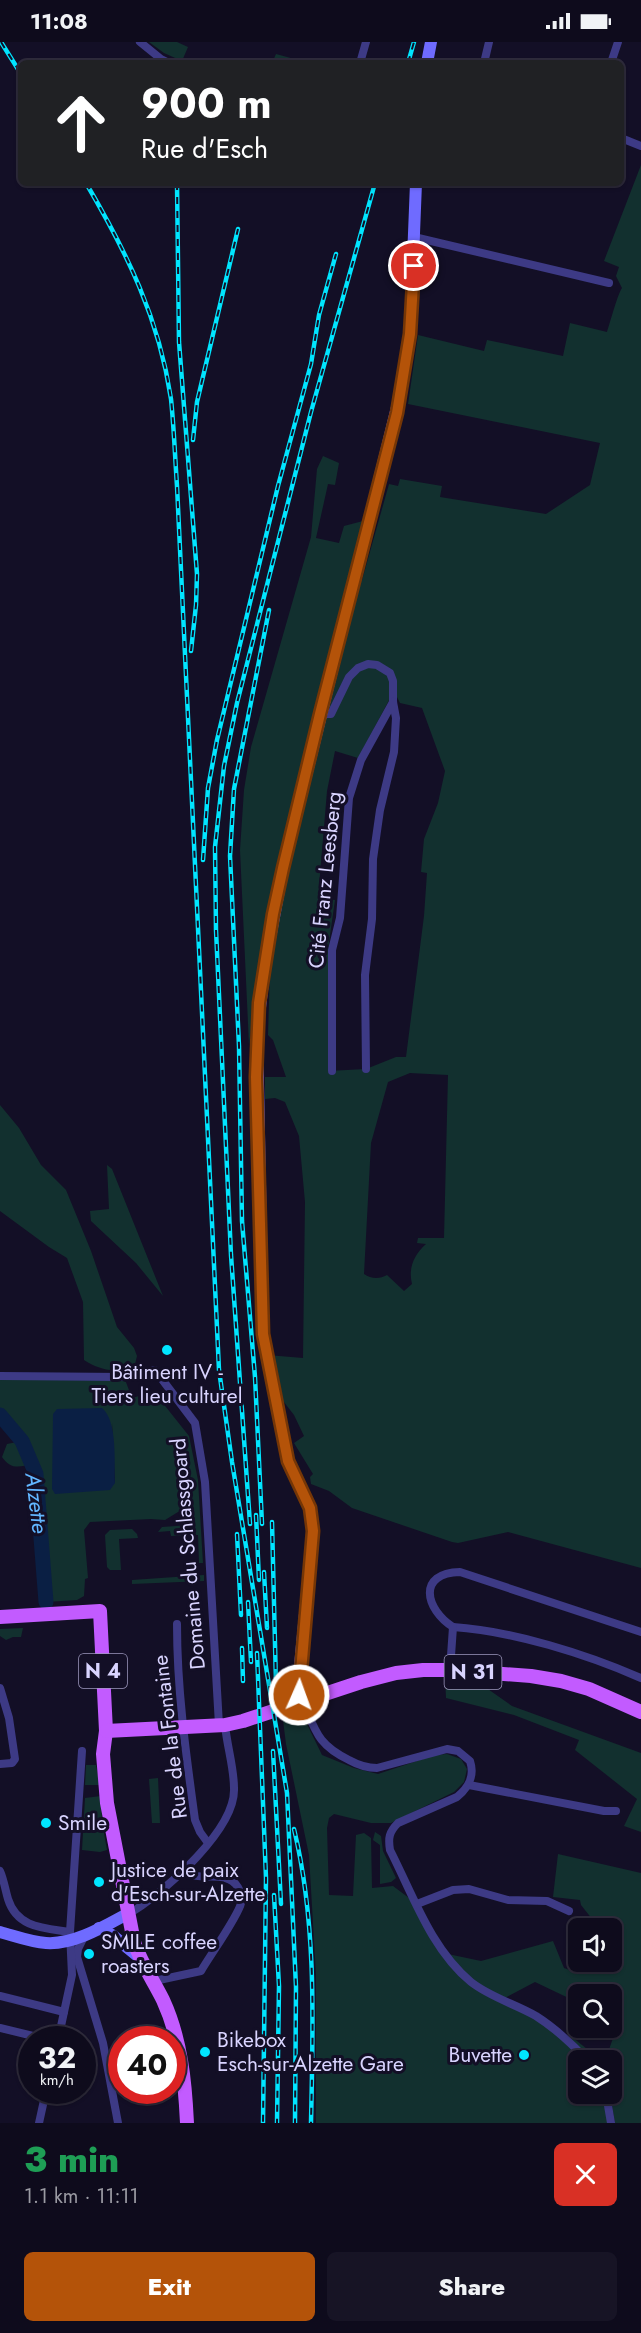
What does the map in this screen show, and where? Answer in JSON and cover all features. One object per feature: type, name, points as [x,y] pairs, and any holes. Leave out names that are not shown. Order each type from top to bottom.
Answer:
[{"type":"main road","name":"N 4","points":[[0,1617],[100,1611],[106,1731],[113,1760],[119,1833],[139,1957],[156,1982],[180,2027],[188,2060],[193,2123]]},
{"type":"main road","name":"N 31","points":[[106,1731],[222,1725],[243,1721],[396,1673],[450,1670],[531,1676],[561,1681],[589,1689],[641,1712]]},
{"type":"main road","name":"N 4","points":[[132,1911],[145,1955],[174,2029],[182,2059],[187,2123]]},
{"type":"street","points":[[140,42],[163,60]]},
{"type":"street","points":[[361,60],[366,42]]},
{"type":"street","points":[[428,60],[431,42]]},
{"type":"street","points":[[485,60],[489,42]]},
{"type":"street","points":[[612,60],[618,42]]},
{"type":"street","points":[[624,139],[641,146]]},
{"type":"street","points":[[416,186],[410,334],[402,387],[320,714],[273,914],[259,1003],[256,1045],[263,1334],[288,1461],[312,1517],[313,1531],[298,1686],[303,1702],[322,1743],[331,1751],[369,1768],[377,1768],[447,1749],[458,1751],[470,1761],[472,1768],[469,1785],[457,1797],[398,1823],[391,1830],[388,1839],[390,1850],[434,1939],[457,1970],[488,1994],[537,2017],[552,2027],[576,2050]]},
{"type":"street","points":[[414,237],[609,284]]},
{"type":"street","points":[[320,714],[331,714],[349,677],[358,668],[368,664],[377,665],[390,673],[393,681],[396,718],[394,752],[380,810],[373,859],[372,919],[365,975],[366,1069]]},
{"type":"street","name":"Cité Franz Leesberg","points":[[332,1071],[332,950],[340,918],[349,798],[361,760],[393,702]]},
{"type":"street","name":"Domaine du Schlassgoard","points":[[0,1376],[124,1377],[155,1370],[195,1423],[205,1482],[222,1725]]},
{"type":"street","points":[[641,1632],[460,1572],[448,1572],[436,1579],[431,1588],[430,1600],[435,1611],[442,1620],[453,1627],[535,1642],[641,1677]]},
{"type":"street","name":"Rue de la Fontaine","points":[[177,1624],[177,1674],[195,1820],[208,1843]]},
{"type":"street","points":[[450,1670],[453,1627]]},
{"type":"street","points":[[0,1688],[9,1718],[15,1759],[12,1763],[0,1764]]},
{"type":"street","points":[[0,1934],[44,1943],[86,1933],[132,1911],[185,1870],[224,1822],[232,1806],[235,1790],[222,1725]]},
{"type":"street","points":[[61,2026],[72,1975],[70,1936],[82,1751]]},
{"type":"street","points":[[469,1785],[604,1811],[616,1811]]},
{"type":"street","points":[[156,1982],[201,1971],[240,1907],[241,1893],[232,1881],[225,1878],[193,1876],[185,1870]]},
{"type":"street","points":[[0,1871],[12,1908],[22,1921],[70,1936]]},
{"type":"street","points":[[417,1904],[453,1890],[470,1889],[508,1900],[547,1901],[569,1911]]},
{"type":"street","points":[[99,1928],[112,1935],[139,1957]]},
{"type":"street","points":[[86,1933],[78,1948],[78,1957],[103,2043],[118,2123]]},
{"type":"street","points":[[0,1996],[64,2012]]},
{"type":"street","points":[[0,2028],[18,2032]]},
{"type":"street","points":[[39,2123],[43,2104]]},
{"type":"street","points":[[608,2104],[611,2123]]},
{"type":"green space","points":[[149,42],[177,42],[188,47],[182,60],[164,53]]},
{"type":"green space","points":[[276,54],[298,60],[273,60]]},
{"type":"green space","points":[[641,165],[641,1568],[508,1532],[458,1543],[452,1542],[352,1508],[329,1491],[311,1484],[310,1477],[313,1474],[294,1443],[304,1436],[294,1415],[273,1388],[267,1355],[303,1358],[305,1202],[299,1136],[285,1102],[275,1098],[265,1099],[265,1077],[286,1077],[273,1040],[268,1035],[270,968],[259,964],[249,1045],[240,850],[244,790],[251,747],[311,537],[317,469],[323,456],[339,463],[335,485],[328,484],[316,538],[339,543],[344,526],[363,521],[340,612],[342,625],[355,578],[362,580],[389,484],[398,486],[400,479],[442,486],[440,497],[546,514],[590,485],[600,443],[408,404],[418,335],[484,351],[487,340],[563,356],[570,323],[607,332],[622,288],[616,276],[619,267],[604,261]],"holes":[[[394,691],[400,703],[422,708],[445,771],[438,803],[424,839],[421,872],[427,873],[424,916],[406,1057],[396,1057],[366,1069],[328,1071],[328,949],[335,900],[318,898],[327,791],[335,751],[358,758]],[[410,1073],[448,1075],[444,1238],[418,1238],[417,1243],[426,1244],[413,1262],[412,1284],[404,1291],[387,1275],[376,1278],[364,1274],[371,1143],[388,1082]]]},
{"type":"green space","points":[[0,1105],[19,1128],[41,1165],[66,1190],[91,1251],[117,1327],[134,1348],[137,1356],[135,1364],[122,1369],[109,1370],[84,1360],[83,1302],[67,1258],[0,1211]]},
{"type":"green space","points":[[107,1165],[112,1169],[163,1296],[136,1263],[91,1221],[90,1211],[109,1209]]},
{"type":"green space","points":[[0,1376],[124,1377],[132,1398],[154,1392],[189,1436],[198,1480],[203,1563],[199,1563],[198,1535],[171,1536],[170,1531],[158,1532],[162,1527],[190,1525],[189,1511],[178,1512],[165,1520],[90,1522],[84,1530],[88,1578],[85,1579],[84,1596],[77,1600],[46,1602],[38,1487],[29,1486],[28,1478],[36,1473],[33,1464],[12,1466],[2,1457],[7,1444],[22,1441],[0,1415]],"holes":[[[112,1423],[115,1482],[110,1489]]]},
{"type":"green space","points":[[132,1529],[138,1538],[119,1539],[121,1570],[110,1570],[107,1567],[105,1535],[110,1530]]},
{"type":"green space","points":[[204,1575],[204,1581],[132,1584],[132,1580]]},
{"type":"green space","points":[[23,1628],[21,1637],[6,1640],[0,1636],[0,1629]]},
{"type":"green space","points":[[445,1677],[486,1679],[485,1687],[512,1706],[641,1753],[641,1832],[624,1826],[637,1799],[575,1750],[579,1740],[514,1715],[446,1698]]},
{"type":"green space","points":[[296,1716],[304,1718],[322,1755],[354,1768],[378,1774],[435,1755],[447,1754],[461,1759],[467,1769],[464,1782],[454,1792],[391,1823],[371,1823],[334,1814],[329,1818],[327,1828],[329,1895],[353,1896],[356,1835],[364,1833],[371,1838],[372,1888],[393,1886],[417,1904],[443,1953],[481,1961],[553,1941],[564,1968],[568,1969],[568,1972],[622,1972],[622,1918],[591,1918],[581,1905],[580,1900],[553,1897],[558,1854],[641,1873],[641,2123],[615,2123],[612,2104],[622,2104],[622,2050],[609,2050],[613,2038],[622,2038],[622,1984],[568,1984],[568,1998],[535,1982],[503,1999],[562,2036],[573,2038],[588,2050],[568,2050],[568,2104],[608,2104],[611,2123],[316,2123],[316,1975],[309,1855],[283,1720]]},
{"type":"green space","points":[[86,1765],[96,1765],[100,1785],[85,1785]]},
{"type":"green space","points":[[158,1778],[160,1823],[152,1823],[149,1779]]},
{"type":"green space","points":[[101,1796],[102,1822],[107,1850],[100,1852],[82,1850],[85,1798]]},
{"type":"green space","points":[[375,1832],[381,1836],[383,1851],[396,1878],[391,1882],[380,1884],[380,1845],[373,1840]]},
{"type":"water","points":[[102,1408],[111,1422],[113,1432],[115,1483],[110,1490],[55,1494],[52,1489],[53,1414],[57,1409]]},
{"type":"waterway","name":"Alzette","points":[[0,1415],[22,1441],[36,1474],[46,1602]]},
{"type":"railway","points":[[1,42],[18,69]]},
{"type":"railway","points":[[409,60],[414,42]]},
{"type":"railway","points":[[88,186],[128,261],[150,314],[166,369],[171,399],[219,1370],[287,1793],[296,1987],[295,2123]]},
{"type":"railway","points":[[177,186],[179,342],[197,574],[191,651]]},
{"type":"railway","points":[[250,1524],[231,1255],[216,930],[215,847],[224,766],[237,703],[311,412],[374,186]]},
{"type":"railway","points":[[193,440],[197,402],[238,229]]},
{"type":"railway","points":[[203,860],[208,788],[217,740],[278,486],[311,364],[319,315],[336,254]]},
{"type":"railway","points":[[262,1524],[255,1377],[242,1221],[239,1046],[230,856],[234,789],[269,610]]},
{"type":"railway","points":[[256,1515],[259,1580]]},
{"type":"railway","points":[[272,1522],[276,1684]]},
{"type":"railway","points":[[237,1534],[241,1615]]},
{"type":"railway","points":[[264,1572],[267,1628]]},
{"type":"railway","points":[[248,1602],[251,1662]]},
{"type":"railway","points":[[242,1648],[243,1681]]},
{"type":"railway","points":[[257,1653],[266,1878],[263,2123]]},
{"type":"railway","points":[[273,1751],[281,1904]]},
{"type":"railway","points":[[294,1829],[307,1901],[310,1938],[313,2012],[311,2123]]},
{"type":"railway","points":[[274,1895],[279,1986],[277,2123]]},
{"type":"place","name":"Bâtiment IV - Tiers lieu culturel","points":[[167,1350]]},
{"type":"place","name":"Smile","points":[[46,1823]]},
{"type":"place","name":"Justice de paix d'Esch-sur-Alzette","points":[[99,1882]]},
{"type":"place","name":"SMILE coffee roasters","points":[[89,1954]]},
{"type":"place","name":"Bikebox Esch-sur-Alzette Gare","points":[[205,2052]]},
{"type":"place","name":"Buvette","points":[[524,2055]]},
{"type":"route","points":[[299,1695],[313,1531],[310,1508],[288,1461],[283,1442],[261,1315],[256,1077],[259,1003],[283,868],[397,413],[410,334],[414,266]]}]
